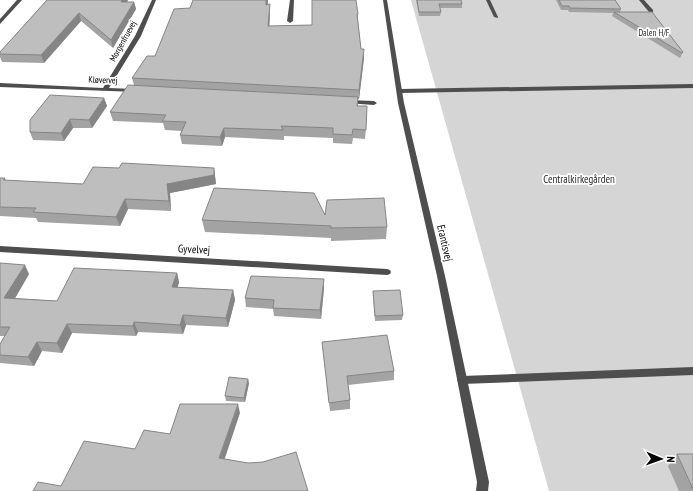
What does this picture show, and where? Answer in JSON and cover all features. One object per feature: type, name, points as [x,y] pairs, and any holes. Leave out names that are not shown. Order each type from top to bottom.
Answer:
[{"type":"street","points":[[0,22],[20,0]]},
{"type":"street","name":"Morgenfruevej","points":[[105,89],[138,36],[154,0]]},
{"type":"street","points":[[290,21],[292,0]]},
{"type":"street","name":"Erantisvej","points":[[385,0],[402,103],[441,276],[483,482],[482,491]]},
{"type":"street","points":[[488,0],[496,16]]},
{"type":"street","points":[[641,0],[651,11]]},
{"type":"street","name":"Kløvervej","points":[[0,86],[145,91]]},
{"type":"street","points":[[400,91],[693,86]]},
{"type":"street","points":[[342,101],[374,103]]},
{"type":"street","name":"Gyvelvej","points":[[0,249],[387,272]]},
{"type":"street","points":[[462,380],[693,371]]},
{"type":"green space","name":"Centralkirkegården","points":[[411,0],[693,0],[693,491],[549,491]]},
{"type":"building","points":[[47,0],[122,0],[121,2],[134,2],[111,40],[79,13],[41,55],[0,54],[0,52]]},
{"type":"building","points":[[193,0],[266,0],[266,5],[270,4],[268,26],[312,25],[312,0],[356,0],[361,49],[364,49],[359,90],[132,78],[147,56],[155,56],[174,9],[190,8]]},
{"type":"building","points":[[417,0],[461,0],[462,4],[439,4],[441,12],[419,12]]},
{"type":"building","points":[[559,0],[615,0],[621,9],[570,8],[569,6],[562,6]]},
{"type":"building","points":[[614,12],[652,12],[683,52],[682,53]]},
{"type":"building","points":[[128,85],[358,97],[357,106],[367,106],[366,130],[353,129],[352,135],[333,134],[333,128],[281,126],[283,130],[224,128],[220,137],[180,135],[186,122],[162,121],[166,115],[110,112]]},
{"type":"building","points":[[50,95],[104,98],[89,120],[70,119],[61,133],[30,132],[30,120]]},
{"type":"building","points":[[122,163],[214,168],[214,175],[167,184],[169,201],[125,199],[116,217],[33,212],[36,208],[0,207],[0,178],[5,178],[3,180],[83,184],[93,167],[119,168]]},
{"type":"building","points":[[214,188],[314,193],[325,215],[327,200],[384,198],[387,227],[331,228],[331,226],[202,220]]},
{"type":"building","points":[[0,263],[25,265],[4,298],[57,301],[74,268],[177,273],[172,287],[233,290],[226,318],[183,315],[180,325],[134,322],[133,326],[67,324],[57,343],[37,342],[28,357],[0,355],[0,344],[10,327],[0,327]]},
{"type":"building","points":[[251,276],[324,279],[320,310],[273,308],[274,300],[245,298]]},
{"type":"building","points":[[400,290],[403,315],[375,316],[373,291]]},
{"type":"building","points":[[387,335],[394,371],[347,376],[350,400],[329,403],[322,342]]},
{"type":"building","points":[[229,377],[248,379],[244,398],[225,396]]},
{"type":"building","points":[[180,404],[238,404],[219,458],[248,463],[263,462],[296,452],[308,491],[33,491],[38,482],[61,486],[84,441],[135,449],[144,430],[170,434]]},
{"type":"building","points":[[677,454],[693,454],[693,489]]},
{"type":"park label","name":"Dalen H/F","points":[[654,33]]}]
